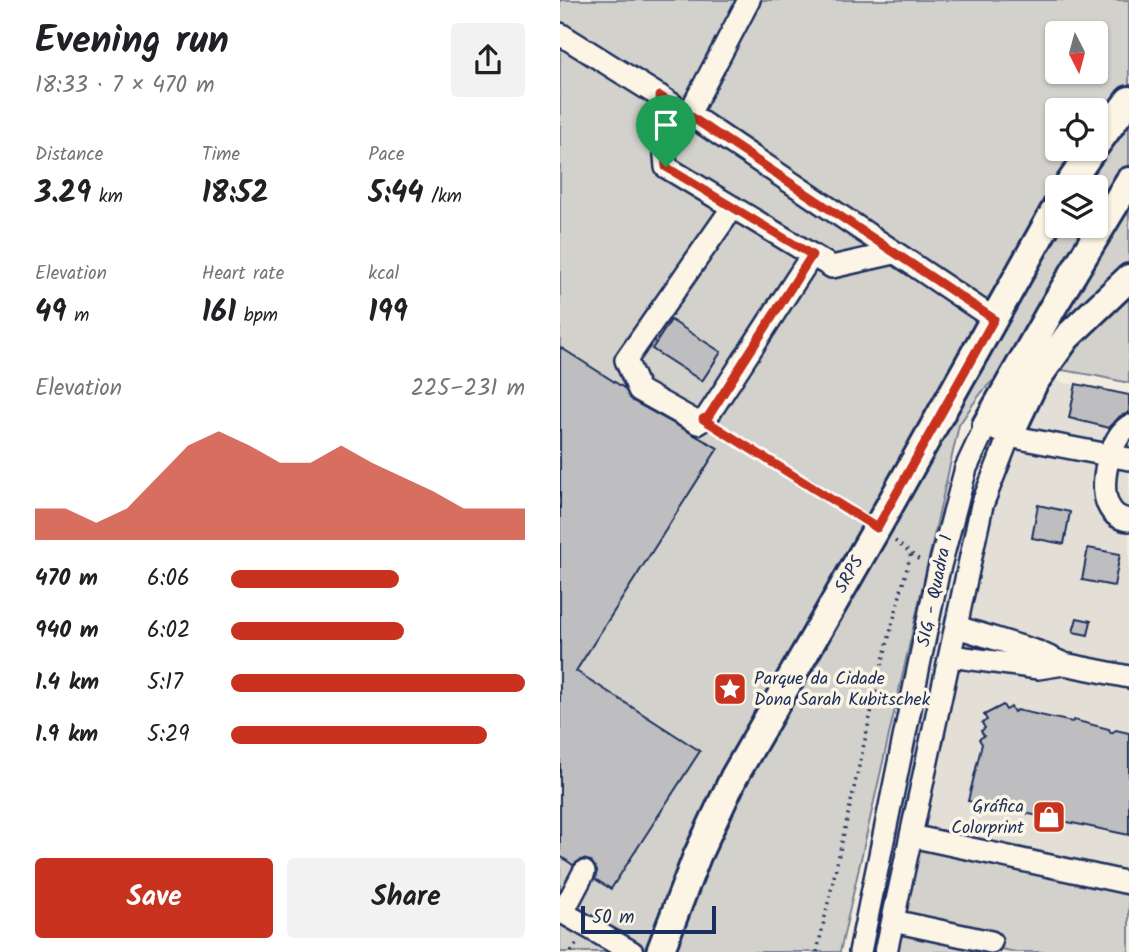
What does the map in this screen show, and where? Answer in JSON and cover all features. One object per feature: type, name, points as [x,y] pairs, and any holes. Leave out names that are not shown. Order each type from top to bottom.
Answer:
[{"type":"main road","points":[[1108,128],[1129,100]]},
{"type":"main road","points":[[998,431],[1053,307],[1129,181]]},
{"type":"main road","name":"SRPS","points":[[660,952],[697,856],[734,777],[1045,228]]},
{"type":"main road","points":[[998,431],[1067,337],[1129,278]]},
{"type":"street","points":[[689,114],[749,0]]},
{"type":"street","points":[[560,34],[689,114],[994,319]]},
{"type":"street","points":[[660,96],[666,167],[832,267],[894,253]]},
{"type":"street","points":[[733,207],[626,360],[639,390],[698,424],[708,417],[812,255]]},
{"type":"street","points":[[1129,426],[1117,436],[1119,457],[1104,494],[1105,503],[1114,516],[1129,520]]},
{"type":"street","points":[[998,431],[1119,457]]},
{"type":"street","name":"SIG - Quadra 1","points":[[860,952],[938,573],[966,468],[998,431]]},
{"type":"street","name":"SIG - Quadra 1","points":[[886,952],[998,431]]},
{"type":"street","points":[[957,627],[1038,652],[1064,664],[1129,677]]},
{"type":"street","points":[[951,656],[1038,668],[1064,664]]},
{"type":"street","points":[[911,836],[1129,883]]},
{"type":"street","points":[[584,872],[561,911],[632,952]]},
{"type":"street","points":[[892,921],[991,943]]},
{"type":"path","points":[[703,419],[877,528],[938,573]]},
{"type":"path","points":[[817,952],[883,660],[911,553]]},
{"type":"shaded area","name":"Parque da Cidade Dona Sarah Kubitschek","points":[[560,0],[1129,0],[1129,383],[1041,368],[1008,372],[985,388],[959,425],[840,952],[560,952]]},
{"type":"shaded area","points":[[1013,372],[1129,396],[1129,952],[888,952]]},
{"type":"shaded area","points":[[919,846],[1129,893],[1129,952],[1016,952],[1000,949],[999,952],[895,952]]},
{"type":"building","points":[[671,320],[721,352],[702,381],[652,349]]},
{"type":"building","points":[[560,347],[624,388],[633,401],[718,448],[576,671],[700,751],[611,889],[595,879],[597,871],[591,861],[583,859],[573,865],[560,856]]},
{"type":"building","points":[[1076,384],[1129,395],[1129,413],[1120,416],[1109,428],[1069,418]]},
{"type":"building","points":[[1038,505],[1070,512],[1064,544],[1032,538]]},
{"type":"building","points":[[1088,548],[1120,554],[1114,586],[1082,580]]},
{"type":"building","points":[[1077,618],[1091,621],[1088,635],[1073,632]]},
{"type":"building","points":[[1003,705],[1006,710],[1011,707],[1014,712],[1017,710],[1072,722],[1074,720],[1109,729],[1111,733],[1116,730],[1129,733],[1129,835],[968,801],[982,744],[979,739],[984,736],[981,731],[985,728],[982,723],[987,720],[984,715]]},
{"type":"place","name":"Parque da Cidade Dona Sarah Kubitschek","points":[[730,689]]},
{"type":"place","name":"Gráfica Colorprint","points":[[1049,817]]},
{"type":"route","points":[[660,96],[994,319],[877,528],[703,419],[708,417],[812,255],[666,167],[660,96]]}]
